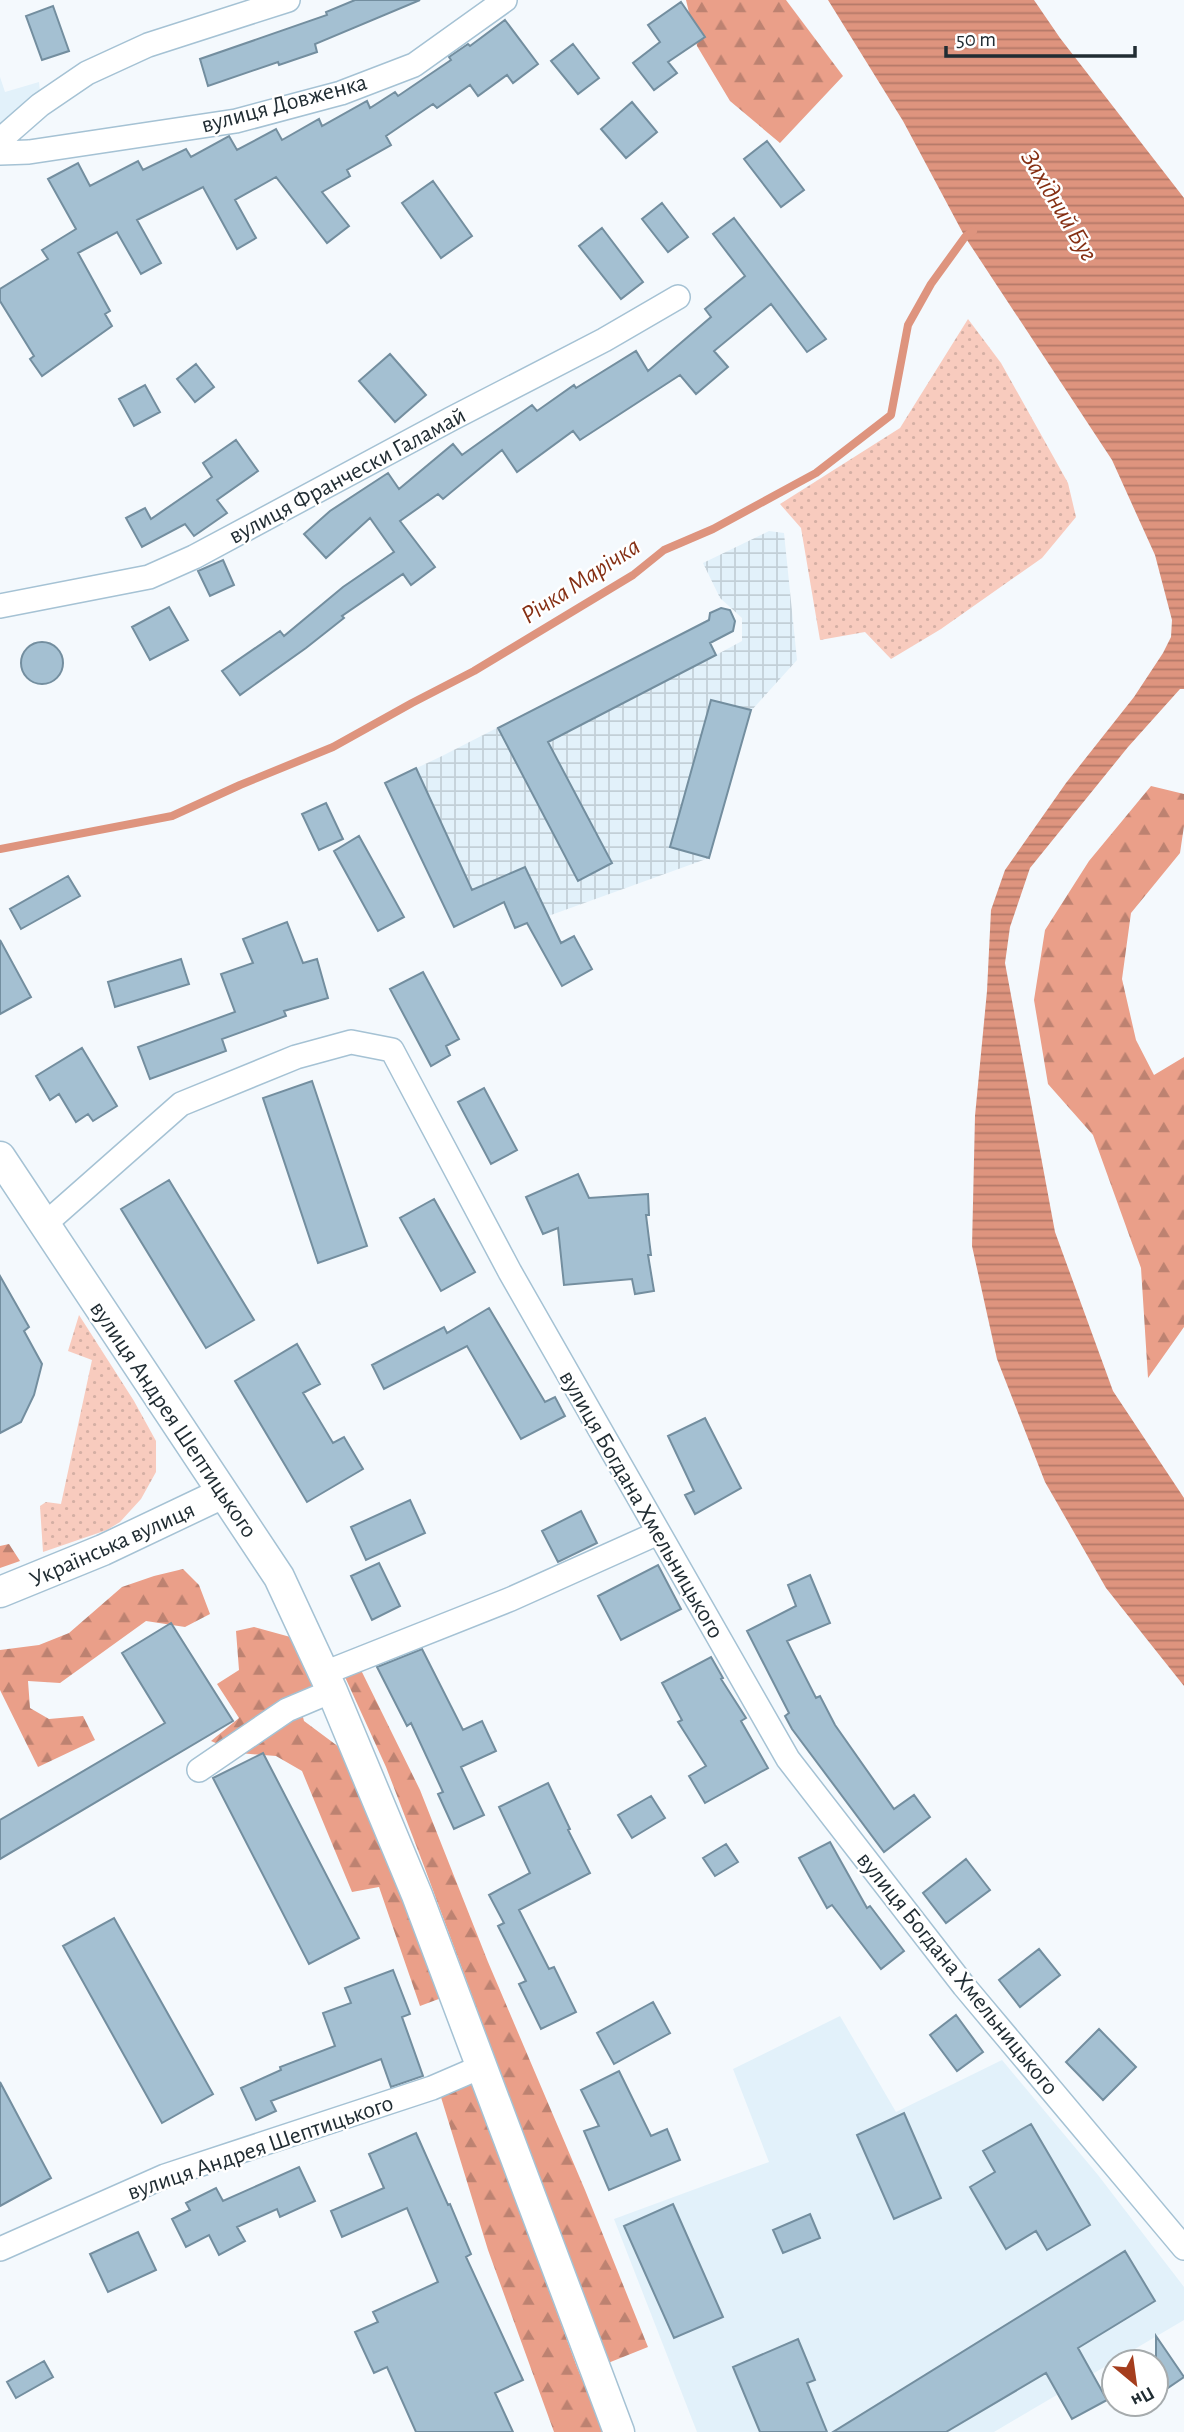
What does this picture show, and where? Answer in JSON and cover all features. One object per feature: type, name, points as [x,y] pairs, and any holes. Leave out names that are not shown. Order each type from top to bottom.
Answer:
[{"type":"street","points":[[0,140],[40,105],[87,73],[229,10],[288,0]]},
{"type":"street","name":"вулиця Довженка","points":[[0,153],[29,152],[236,121],[341,93],[414,65],[505,0]]},
{"type":"street","name":"вулиця Франчески Галамай","points":[[0,606],[149,578],[604,340],[678,297]]},
{"type":"street","name":"вулиця Богдана Хмельницького","points":[[45,1224],[181,1104],[296,1057],[351,1042],[393,1050],[510,1272],[788,1759],[964,1986],[1184,2248]]},
{"type":"street","name":"вулиця Андрея Шептицького","points":[[0,1157],[279,1577],[327,1682],[417,1895],[619,2432]]},
{"type":"street","name":"Українська вулиця","points":[[0,1592],[103,1550],[223,1493]]},
{"type":"street","points":[[199,1770],[327,1682],[658,1533]]},
{"type":"street","name":"вулиця Андрея Шептицького","points":[[0,2249],[165,2176],[432,2088],[483,2066]]},
{"type":"shaded area","points":[[0,77],[5,92],[39,82],[40,92],[0,125]]},
{"type":"shaded area","points":[[968,319],[1001,363],[1068,483],[1076,517],[1042,558],[941,629],[891,659],[865,632],[820,640],[801,528],[780,504],[900,428]]},
{"type":"shaded area","points":[[769,531],[784,533],[797,660],[751,711],[709,858],[515,928],[503,902],[454,927],[385,783],[700,624],[716,655],[742,641],[742,618],[720,598],[703,563]]},
{"type":"shaded area","points":[[79,1315],[156,1441],[156,1472],[141,1499],[120,1522],[107,1530],[43,1552],[40,1506],[46,1502],[61,1504],[92,1360],[68,1351]]},
{"type":"shaded area","points":[[840,2016],[896,2112],[1002,2060],[1098,2175],[1184,2287],[1184,2320],[1136,2348],[1100,2348],[1100,2370],[994,2432],[697,2432],[614,2219],[769,2162],[733,2069]]},
{"type":"green space","points":[[686,0],[786,0],[843,76],[780,143],[730,101],[697,46]]},
{"type":"green space","points":[[1151,786],[1184,794],[1184,826],[1180,853],[1131,913],[1122,979],[1136,1040],[1154,1075],[1184,1057],[1184,1327],[1148,1378],[1141,1268],[1093,1135],[1048,1084],[1034,1000],[1045,930],[1089,861]]},
{"type":"green space","points":[[9,1544],[20,1561],[0,1568],[0,1546]]},
{"type":"green space","points":[[183,1569],[199,1585],[210,1614],[185,1627],[146,1621],[60,1683],[28,1681],[30,1708],[49,1719],[83,1716],[95,1740],[38,1767],[0,1690],[0,1650],[39,1645],[69,1633],[122,1587]]},
{"type":"green space","points":[[254,1627],[294,1638],[315,1683],[298,1698],[304,1721],[343,1750],[444,1997],[420,2006],[379,1887],[352,1892],[302,1771],[276,1756],[239,1753],[211,1741],[239,1718],[217,1684],[239,1670],[236,1631]]},
{"type":"green space","points":[[360,1668],[420,1790],[488,1962],[648,2347],[608,2363],[424,1866],[386,1767],[345,1677]]},
{"type":"green space","points":[[472,2082],[577,2367],[604,2432],[554,2432],[488,2250],[440,2094]]},
{"type":"water","name":"Західний Буг","points":[[828,0],[1034,0],[1060,38],[1184,198],[1184,689],[1180,689],[1128,747],[1030,868],[1010,927],[1005,963],[1055,1232],[1113,1391],[1184,1498],[1184,1686],[1106,1588],[1045,1482],[997,1359],[972,1246],[975,1116],[987,991],[991,910],[1005,870],[1066,783],[1134,697],[1163,653],[1171,637],[1172,620],[1155,555],[1112,460],[965,237],[903,121]]},
{"type":"building","points":[[355,0],[420,0],[315,44],[317,52],[208,86],[200,59],[327,15],[326,12]]},
{"type":"building","points":[[681,2],[705,37],[668,62],[677,73],[654,90],[633,63],[660,42],[648,25]]},
{"type":"building","points":[[53,6],[69,51],[42,60],[26,16]]},
{"type":"building","points":[[505,20],[538,64],[513,83],[507,75],[478,96],[470,85],[437,108],[433,104],[386,136],[391,145],[347,170],[350,176],[322,192],[349,226],[327,243],[276,177],[235,200],[256,238],[237,249],[203,187],[137,220],[161,263],[141,274],[117,232],[78,253],[110,311],[105,314],[112,326],[42,376],[30,359],[34,356],[0,301],[0,289],[48,259],[42,250],[76,229],[48,179],[78,163],[90,186],[138,161],[143,170],[186,149],[191,157],[229,136],[237,150],[276,129],[282,140],[319,119],[322,126],[367,101],[370,108],[395,92],[398,96],[451,60],[449,57],[468,44],[470,46]]},
{"type":"building","points":[[573,44],[599,78],[578,94],[551,61]]},
{"type":"building","points":[[632,102],[657,132],[626,158],[601,129]]},
{"type":"building","points":[[767,141],[804,190],[781,207],[744,159]]},
{"type":"building","points":[[433,181],[472,236],[441,258],[402,203]]},
{"type":"building","points":[[662,203],[688,237],[668,252],[642,219]]},
{"type":"building","points":[[734,218],[826,339],[807,352],[771,304],[714,351],[728,367],[696,394],[680,375],[580,440],[573,431],[517,472],[502,450],[443,499],[438,494],[400,521],[435,567],[411,585],[403,574],[342,616],[344,618],[306,648],[240,695],[222,671],[280,631],[284,636],[343,587],[394,552],[370,518],[326,558],[304,534],[330,511],[388,473],[399,489],[453,444],[462,455],[532,405],[537,411],[574,385],[576,388],[636,351],[648,371],[711,317],[705,309],[745,276],[713,234]]},
{"type":"building","points":[[602,228],[643,282],[621,299],[579,246]]},
{"type":"building","points":[[390,354],[426,395],[395,422],[359,381]]},
{"type":"building","points":[[196,364],[214,387],[195,402],[177,379]]},
{"type":"building","points":[[145,385],[160,412],[134,426],[119,399]]},
{"type":"building","points":[[236,440],[258,471],[217,500],[227,513],[194,536],[185,524],[142,547],[126,518],[145,508],[151,519],[212,477],[203,463]]},
{"type":"building","points":[[223,560],[234,585],[210,596],[198,571]]},
{"type":"building","points":[[169,607],[188,640],[150,660],[132,627]]},
{"type":"building","points":[[721,608],[730,610],[735,621],[733,631],[710,643],[716,655],[548,742],[612,863],[578,881],[498,728],[709,620],[710,613]]},
{"type":"building","points":[[42,642],[57,648],[63,663],[57,678],[42,684],[27,678],[21,663],[27,648]]},
{"type":"building","points":[[711,700],[751,710],[709,858],[670,847]]},
{"type":"building","points":[[416,768],[472,890],[525,867],[561,943],[574,936],[592,969],[562,986],[527,923],[515,928],[504,902],[454,927],[385,783]]},
{"type":"building","points":[[326,803],[343,839],[319,850],[302,814]]},
{"type":"building","points":[[359,836],[404,917],[378,931],[334,851]]},
{"type":"building","points":[[68,876],[80,896],[21,929],[10,909]]},
{"type":"building","points":[[287,922],[303,963],[317,959],[328,998],[284,1011],[286,1016],[222,1039],[226,1051],[150,1079],[138,1047],[235,1012],[221,974],[253,963],[243,939]]},
{"type":"building","points":[[0,940],[31,997],[0,1014]]},
{"type":"building","points":[[181,959],[189,984],[115,1007],[108,982]]},
{"type":"building","points":[[423,972],[459,1039],[446,1046],[450,1055],[431,1066],[390,989]]},
{"type":"building","points":[[82,1048],[117,1106],[93,1121],[88,1114],[76,1122],[59,1094],[50,1100],[36,1076]]},
{"type":"building","points":[[312,1081],[367,1246],[318,1263],[263,1098]]},
{"type":"building","points":[[484,1088],[517,1150],[491,1164],[458,1102]]},
{"type":"building","points":[[578,1174],[589,1198],[648,1194],[649,1215],[646,1215],[651,1255],[648,1255],[654,1291],[635,1294],[632,1279],[564,1285],[558,1228],[543,1234],[526,1197]]},
{"type":"building","points":[[169,1180],[254,1320],[206,1348],[121,1209]]},
{"type":"building","points":[[434,1199],[475,1272],[441,1291],[400,1218]]},
{"type":"building","points":[[0,1276],[29,1327],[24,1331],[42,1364],[34,1395],[21,1422],[0,1433]]},
{"type":"building","points":[[489,1308],[545,1402],[555,1397],[565,1416],[521,1439],[467,1346],[384,1389],[372,1365],[444,1327],[447,1333]]},
{"type":"building","points":[[297,1344],[320,1384],[303,1393],[333,1443],[344,1437],[363,1469],[307,1502],[235,1381]]},
{"type":"building","points":[[705,1418],[741,1488],[695,1514],[685,1495],[694,1491],[668,1436]]},
{"type":"building","points":[[410,1500],[425,1533],[366,1560],[351,1527]]},
{"type":"building","points":[[581,1511],[597,1543],[558,1562],[542,1531]]},
{"type":"building","points":[[379,1563],[400,1606],[372,1620],[351,1576]]},
{"type":"building","points":[[658,1565],[681,1609],[621,1640],[598,1596]]},
{"type":"building","points":[[810,1575],[830,1623],[787,1641],[816,1698],[820,1696],[835,1725],[894,1809],[914,1795],[930,1817],[884,1852],[792,1729],[785,1716],[789,1713],[747,1631],[796,1606],[788,1585]]},
{"type":"building","points":[[171,1623],[233,1721],[0,1859],[0,1820],[165,1723],[122,1653]]},
{"type":"building","points":[[422,1649],[463,1730],[482,1721],[496,1751],[461,1767],[484,1815],[454,1829],[438,1794],[443,1792],[411,1723],[407,1726],[377,1667]]},
{"type":"building","points":[[711,1657],[723,1678],[721,1679],[746,1718],[741,1721],[768,1768],[705,1803],[689,1776],[706,1766],[678,1722],[682,1720],[662,1683]]},
{"type":"building","points":[[263,1753],[359,1938],[309,1964],[213,1778]]},
{"type":"building","points":[[548,1783],[590,1873],[519,1910],[549,1969],[554,1967],[576,2012],[541,2029],[519,1984],[526,1981],[498,1926],[504,1923],[489,1895],[530,1873],[499,1807]]},
{"type":"building","points":[[651,1796],[665,1818],[632,1838],[618,1815]]},
{"type":"building","points":[[830,1842],[867,1908],[870,1906],[904,1951],[881,1969],[832,1905],[827,1908],[799,1858]]},
{"type":"building","points":[[726,1844],[738,1862],[715,1876],[703,1858]]},
{"type":"building","points":[[966,1859],[990,1890],[946,1923],[923,1893]]},
{"type":"building","points":[[114,1918],[213,2094],[162,2123],[63,1946]]},
{"type":"building","points":[[1039,1949],[1060,1975],[1020,2007],[999,1980]]},
{"type":"building","points":[[393,1970],[410,2014],[402,2017],[423,2076],[391,2087],[381,2059],[271,2101],[276,2111],[256,2120],[241,2088],[281,2070],[280,2067],[335,2046],[323,2013],[351,2003],[345,1988]]},
{"type":"building","points":[[653,2002],[670,2033],[614,2064],[597,2033]]},
{"type":"building","points":[[956,2015],[983,2052],[957,2071],[930,2035]]},
{"type":"building","points":[[1099,2029],[1136,2067],[1103,2100],[1066,2062]]},
{"type":"building","points":[[619,2071],[651,2136],[667,2129],[680,2160],[609,2190],[584,2131],[599,2126],[581,2090]]},
{"type":"building","points":[[0,2082],[51,2178],[0,2206]]},
{"type":"building","points":[[904,2113],[941,2198],[894,2219],[857,2135]]},
{"type":"building","points":[[1031,2124],[1090,2225],[1047,2250],[1036,2231],[1006,2249],[970,2187],[995,2172],[983,2151]]},
{"type":"building","points":[[416,2133],[471,2254],[466,2257],[523,2380],[495,2393],[513,2432],[416,2432],[387,2367],[374,2373],[355,2332],[378,2322],[373,2312],[438,2282],[407,2208],[342,2237],[331,2211],[384,2188],[369,2154]]},
{"type":"building","points":[[299,2167],[315,2201],[280,2217],[277,2209],[237,2227],[245,2241],[219,2255],[209,2235],[186,2247],[172,2219],[190,2210],[186,2203],[216,2188],[223,2201]]},
{"type":"building","points":[[673,2204],[723,2317],[674,2338],[624,2226]]},
{"type":"building","points":[[810,2214],[820,2238],[783,2253],[773,2230]]},
{"type":"building","points":[[138,2232],[156,2270],[108,2292],[90,2254]]},
{"type":"building","points":[[1125,2251],[1155,2301],[1078,2348],[1100,2387],[1100,2404],[1072,2419],[1046,2373],[946,2432],[833,2432]]},
{"type":"building","points":[[1156,2336],[1164,2348],[1156,2348]]},
{"type":"building","points":[[798,2339],[815,2380],[807,2383],[827,2432],[760,2432],[733,2367]]},
{"type":"building","points":[[1170,2356],[1184,2377],[1170,2386]]},
{"type":"building","points":[[44,2361],[53,2377],[16,2398],[7,2382]]},
{"type":"waterway","name":"Річка Марічка","points":[[0,849],[172,816],[333,747],[474,671],[633,575],[664,550],[713,529],[816,473],[891,415],[908,325],[931,284],[965,237],[973,231]]}]
